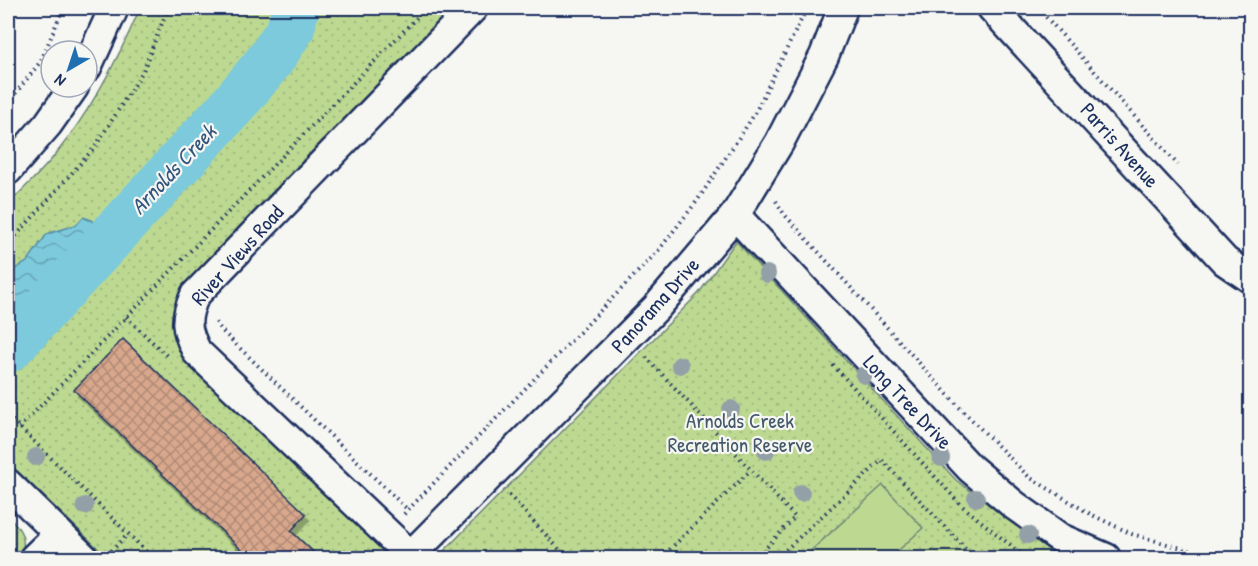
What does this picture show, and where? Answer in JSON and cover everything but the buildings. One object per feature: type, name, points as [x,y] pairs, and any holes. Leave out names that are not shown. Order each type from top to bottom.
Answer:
[{"type":"street","points":[[99,41],[114,8]]},
{"type":"street","name":"River Views Road","points":[[410,557],[197,352],[188,333],[187,313],[195,295],[473,8]]},
{"type":"street","name":"Panorama Drive","points":[[410,557],[504,485],[627,337],[656,308],[735,214],[779,143],[824,56],[843,8]]},
{"type":"street","name":"Parris Avenue","points":[[992,8],[1225,261],[1251,278]]},
{"type":"street","points":[[8,170],[48,124],[66,99]]},
{"type":"street","name":"Long Tree Drive","points":[[735,214],[970,468],[1014,505],[1060,538],[1106,558]]},
{"type":"street","points":[[8,484],[84,558]]},
{"type":"street","points":[[34,558],[59,534]]},
{"type":"path","points":[[8,103],[41,61],[63,8]]},
{"type":"path","points":[[8,245],[95,147],[143,71],[168,8]]},
{"type":"path","points":[[20,428],[426,8]]},
{"type":"path","points":[[215,314],[215,320],[221,330],[408,510],[658,251],[697,201],[754,115],[807,8]]},
{"type":"path","points":[[1038,8],[1180,168]]},
{"type":"path","points":[[777,195],[776,202],[784,214],[961,409],[1029,477],[1092,515],[1132,534],[1195,552],[1251,556]]},
{"type":"path","points":[[627,337],[795,517],[763,551],[769,558]]},
{"type":"path","points":[[832,363],[961,505],[1026,558]]},
{"type":"path","points":[[8,416],[153,558]]},
{"type":"path","points":[[777,558],[882,460],[974,558]]},
{"type":"path","points":[[661,558],[752,470]]},
{"type":"path","points":[[500,502],[504,485]]},
{"type":"path","points":[[504,485],[567,558]]},
{"type":"path","points":[[104,558],[128,534]]},
{"type":"green space","points":[[140,8],[454,8],[176,298],[172,325],[186,355],[395,555],[391,558],[108,558],[8,462],[8,205],[50,162],[94,99],[99,99],[99,90]]},
{"type":"green space","name":"Arnolds Creek Recreation Reserve","points":[[736,241],[956,480],[1059,558],[437,558],[699,293]]},
{"type":"green space","points":[[883,485],[923,528],[890,558],[803,558]]},
{"type":"green space","points":[[8,516],[22,535],[21,558],[8,558]]},
{"type":"water","points":[[83,217],[92,220],[93,233],[99,231],[105,242],[95,264],[54,309],[24,322],[8,307],[8,280],[15,269],[27,262],[47,234],[76,225]]},
{"type":"waterway","name":"Arnolds Creek","points":[[8,349],[234,104],[270,60],[291,28],[295,8]]}]
